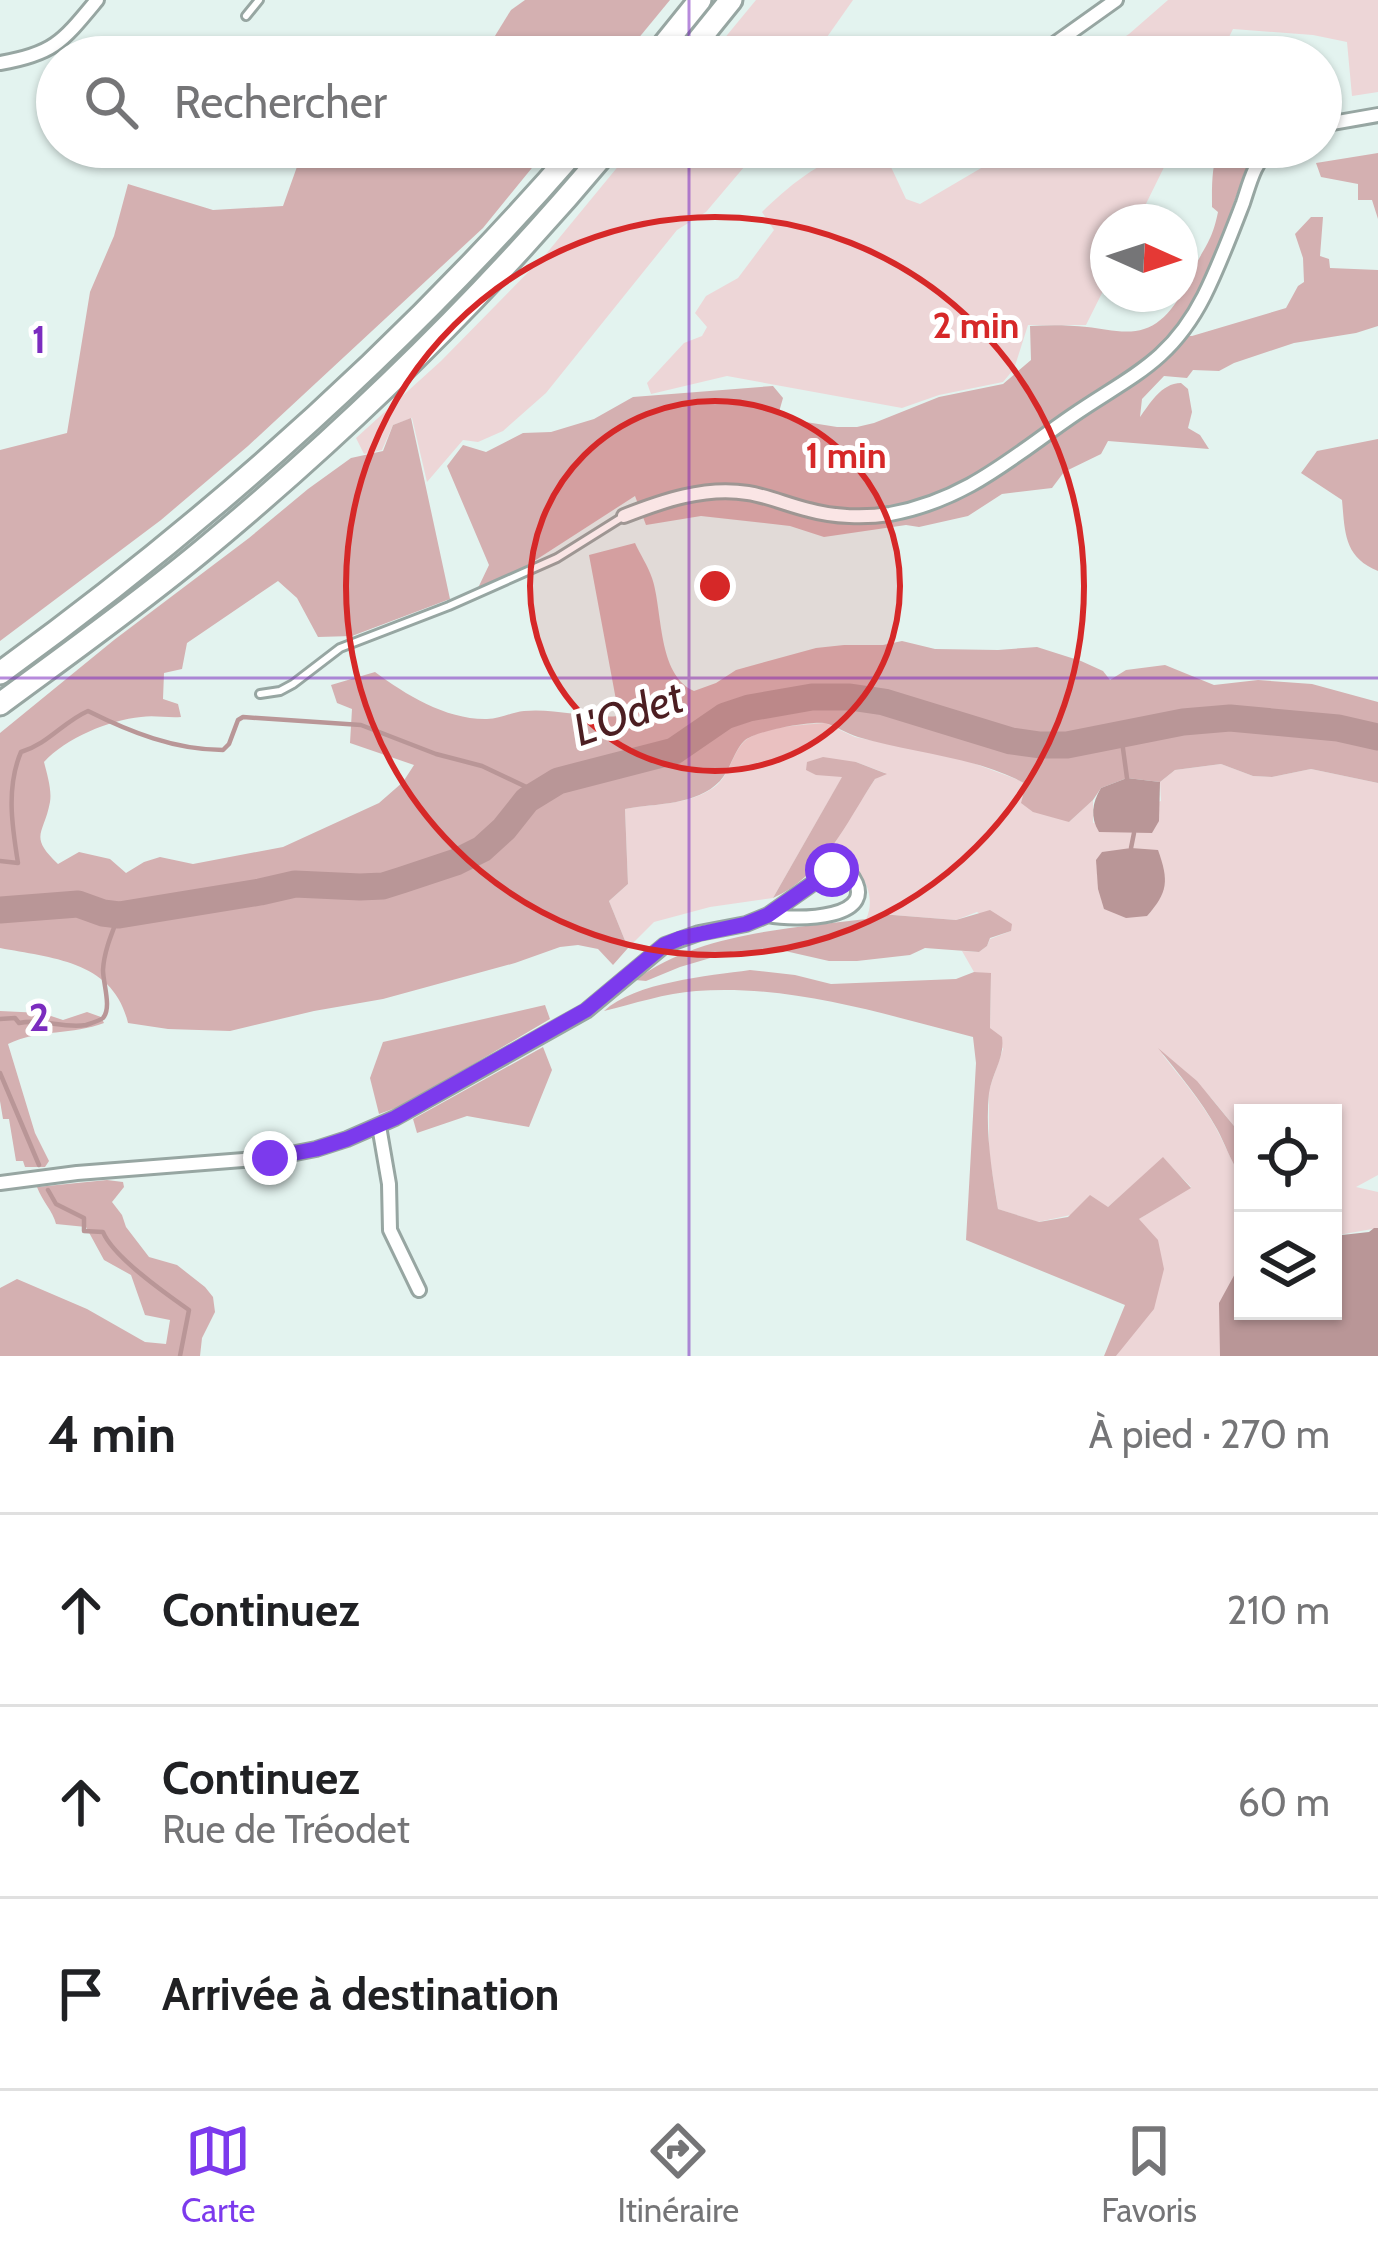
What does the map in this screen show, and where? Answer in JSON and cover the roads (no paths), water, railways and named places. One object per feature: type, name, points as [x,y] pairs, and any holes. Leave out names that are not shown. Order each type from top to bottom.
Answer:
[{"type":"highway","points":[[671,36],[700,0]]},
{"type":"highway","points":[[703,36],[731,0]]},
{"type":"highway","points":[[0,673],[187,528],[366,368],[473,264],[559,168]]},
{"type":"highway","points":[[0,704],[202,551],[332,438],[507,265],[592,168]]},
{"type":"street","points":[[67,36],[97,0]]},
{"type":"street","points":[[1065,36],[1116,0]]},
{"type":"street","points":[[0,63],[36,55]]},
{"type":"street","points":[[1342,121],[1378,115]]},
{"type":"street","points":[[624,516],[686,496],[724,491],[749,493],[818,513],[895,513],[949,498],[977,484],[1159,359],[1194,316],[1255,168]]},
{"type":"street","points":[[0,1183],[270,1158],[316,1149],[380,1126],[586,1010],[664,945],[768,915],[832,870],[849,872],[856,881],[856,902],[845,910],[785,919],[768,915]]},
{"type":"street","points":[[380,1126],[391,1230],[419,1290]]},
{"type":"lane","points":[[246,16],[259,0]]},
{"type":"lane","points":[[260,694],[280,691],[340,648],[556,558],[624,516]]},
{"type":"waterway","name":"L'Odet","points":[[0,910],[78,904],[119,915],[295,884],[383,886],[482,849],[527,800],[558,781],[674,751],[725,716],[749,708],[812,697],[884,702],[1011,741],[1040,745],[1067,745],[1183,722],[1230,718],[1338,728],[1378,737]]},
{"type":"waterway","points":[[0,861],[18,863],[12,793],[21,752],[88,711],[153,738],[223,750],[243,717],[361,725],[482,766],[539,793]]},
{"type":"waterway","points":[[1121,734],[1127,778]]},
{"type":"waterway","points":[[1131,848],[1134,833]]},
{"type":"waterway","points":[[0,1019],[78,1026],[103,1018],[107,1002],[104,963],[119,915]]},
{"type":"waterway","points":[[0,1073],[39,1165]]},
{"type":"waterway","points":[[48,1190],[56,1204],[84,1218],[84,1231],[103,1232],[129,1263],[189,1310],[180,1356]]}]
